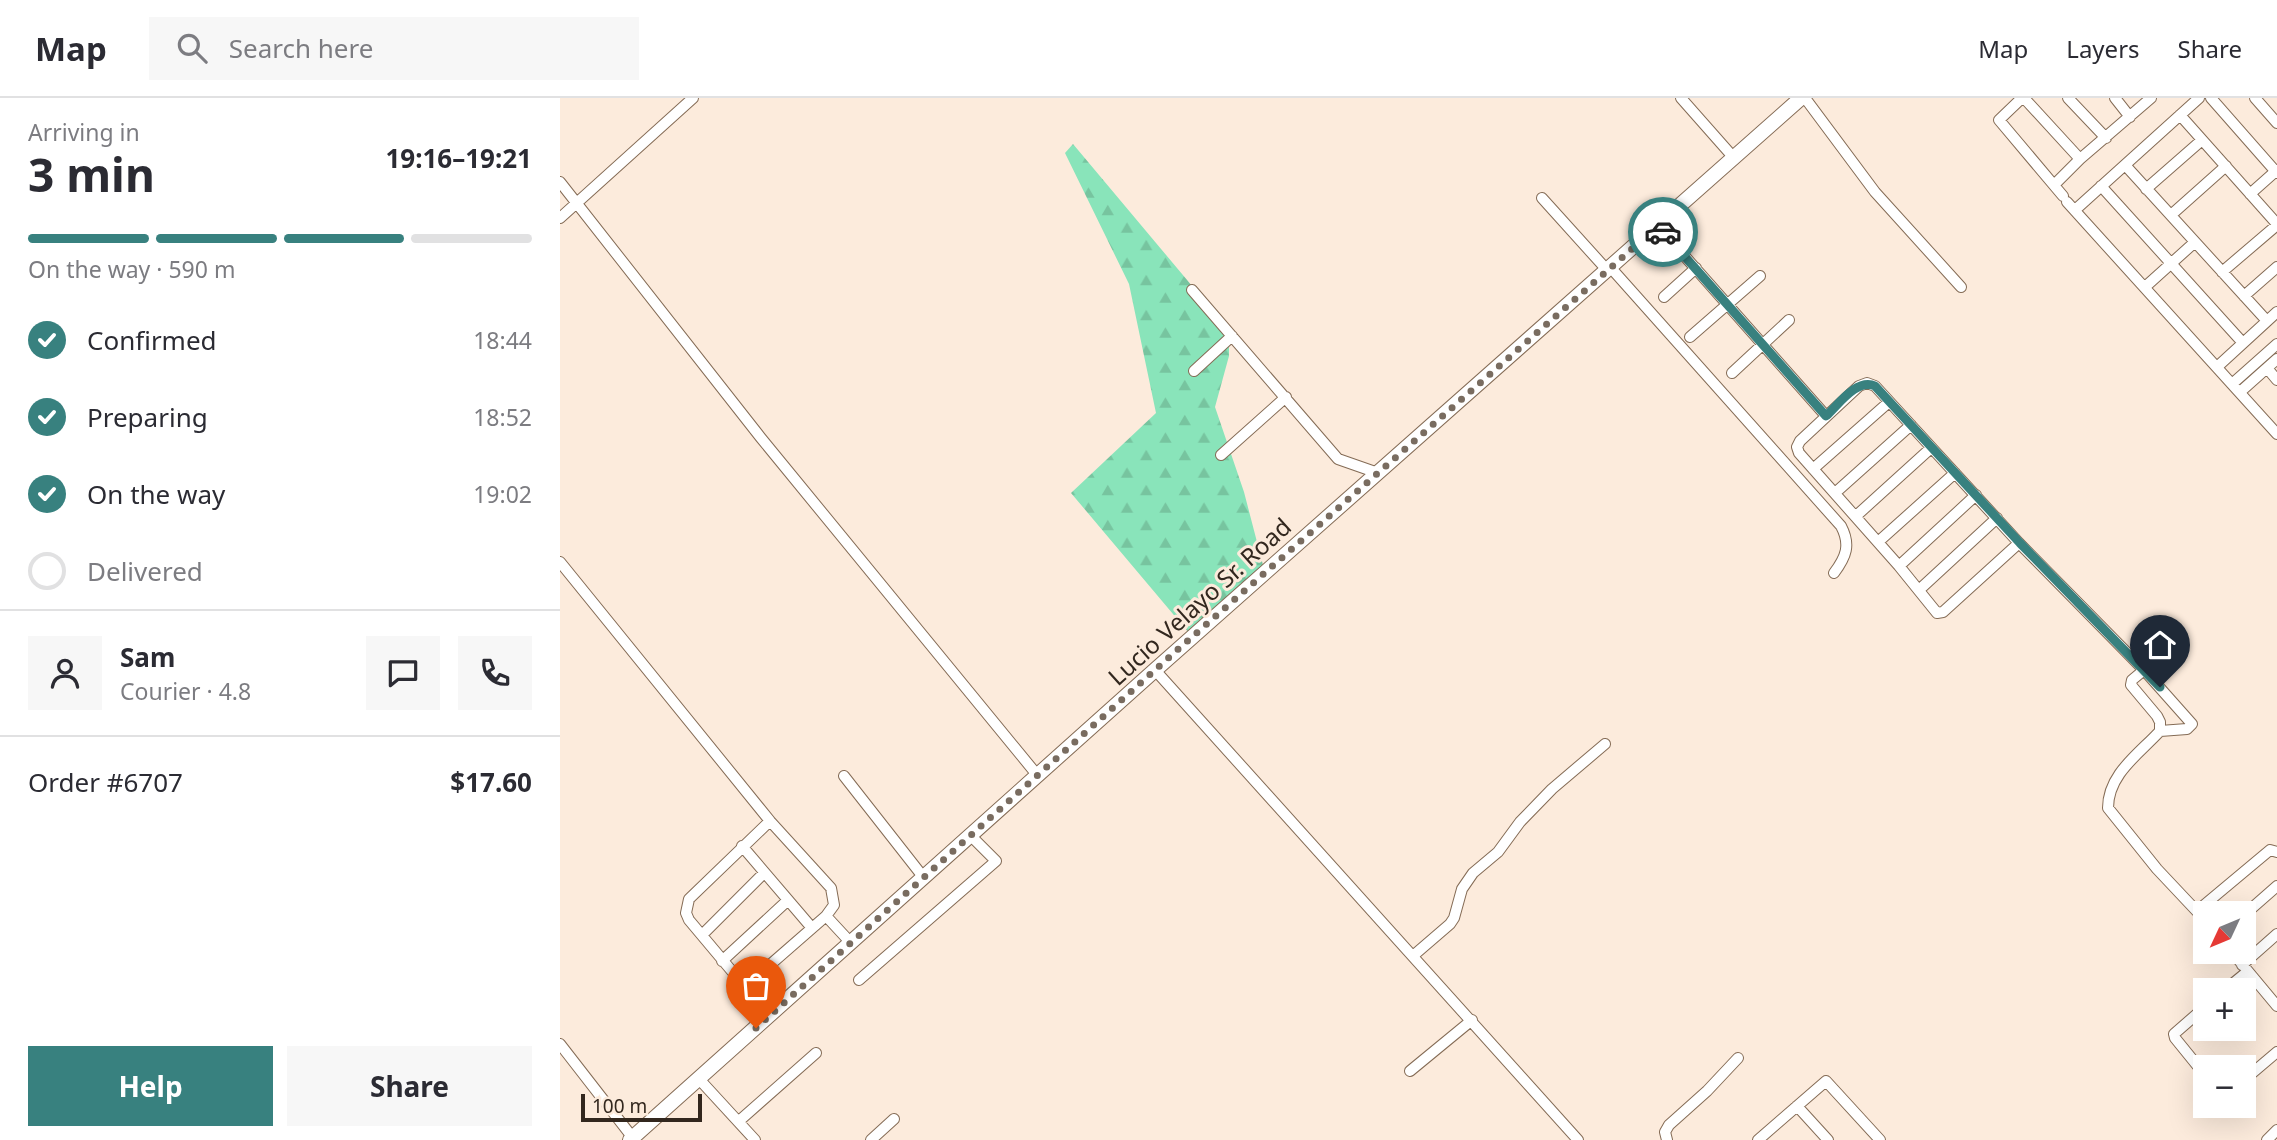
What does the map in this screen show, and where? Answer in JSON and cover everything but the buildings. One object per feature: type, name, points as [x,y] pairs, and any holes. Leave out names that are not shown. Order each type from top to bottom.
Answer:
[{"type":"main road","name":"Lucio Velayo Sr. Road","points":[[631,1139],[1155,670],[1378,472],[1660,228],[1803,98]]},
{"type":"street","points":[[560,218],[693,98]]},
{"type":"street","points":[[1681,98],[1734,158]]},
{"type":"street","points":[[1803,98],[1875,192],[1961,287]]},
{"type":"street","points":[[2080,159],[2023,98],[1999,120],[2069,203],[2277,434]]},
{"type":"street","points":[[2068,98],[2106,138]]},
{"type":"street","points":[[2115,98],[2130,117]]},
{"type":"street","points":[[2054,185],[2151,98]]},
{"type":"street","points":[[2069,203],[2101,186],[2199,98]]},
{"type":"street","points":[[2211,98],[2276,171],[2250,194]]},
{"type":"street","points":[[2255,98],[2277,123]]},
{"type":"street","points":[[2180,115],[2277,224],[2222,272]]},
{"type":"street","points":[[2146,189],[2202,140]]},
{"type":"street","points":[[2125,165],[2267,321]]},
{"type":"street","points":[[2171,215],[2226,166]]},
{"type":"street","points":[[560,182],[761,438],[1038,776]]},
{"type":"street","points":[[2101,186],[2243,343]]},
{"type":"street","points":[[1542,198],[1612,270],[1841,526],[1845,534],[1846,554],[1834,573]]},
{"type":"street","points":[[1660,228],[1826,416]]},
{"type":"street","points":[[2145,287],[2195,242]]},
{"type":"street","points":[[2244,296],[2277,267]]},
{"type":"street","points":[[1664,297],[1696,268]]},
{"type":"street","points":[[1690,337],[1760,276]]},
{"type":"street","points":[[1192,290],[1338,459],[1378,472]]},
{"type":"street","points":[[2217,367],[2277,312]]},
{"type":"street","points":[[1732,373],[1789,320]]},
{"type":"street","points":[[1194,371],[1232,336]]},
{"type":"street","points":[[2236,388],[2277,344]]},
{"type":"street","points":[[2236,388],[2277,359]]},
{"type":"street","points":[[2267,368],[2277,380]]},
{"type":"street","points":[[2020,543],[1943,612],[1936,612],[1799,453],[1797,447],[1826,416],[1863,384],[1875,386],[2192,724],[2187,729],[2160,732],[2123,767],[2108,800],[2108,808],[2193,907]]},
{"type":"street","points":[[1220,455],[1286,397]]},
{"type":"street","points":[[1813,469],[1889,401]]},
{"type":"street","points":[[1835,492],[1911,425]]},
{"type":"street","points":[[1856,516],[1931,448]]},
{"type":"street","points":[[1878,542],[1955,473]]},
{"type":"street","points":[[1899,566],[1976,495]]},
{"type":"street","points":[[1919,590],[1997,518]]},
{"type":"street","points":[[560,562],[770,821],[831,888],[834,905],[826,916],[748,984],[741,982],[722,961],[685,913],[688,899],[770,821]]},
{"type":"street","points":[[1155,670],[1578,1140]]},
{"type":"street","points":[[2144,670],[2132,680],[2131,685],[2157,716],[2160,732]]},
{"type":"street","points":[[1414,955],[1450,924],[1462,889],[1473,873],[1498,852],[1520,822],[1552,789],[1605,744]]},
{"type":"street","points":[[844,776],[924,878]]},
{"type":"street","points":[[859,980],[996,861],[971,836]]},
{"type":"street","points":[[742,846],[812,928]]},
{"type":"street","points":[[2217,901],[2270,850],[2277,852]]},
{"type":"street","points":[[702,935],[764,873]]},
{"type":"street","points":[[2256,904],[2277,886]]},
{"type":"street","points":[[722,961],[787,901]]},
{"type":"street","points":[[826,916],[851,943]]},
{"type":"street","points":[[2235,978],[2272,938],[2277,952]]},
{"type":"street","points":[[2241,964],[2277,1006]]},
{"type":"street","points":[[2193,1018],[2175,1034],[2175,1038],[2193,1060]]},
{"type":"street","points":[[1410,1071],[1472,1020]]},
{"type":"street","points":[[560,1044],[631,1139]]},
{"type":"street","points":[[2256,1070],[2277,1052]]},
{"type":"street","points":[[738,1121],[816,1053]]},
{"type":"street","points":[[1667,1140],[1665,1132],[1669,1125],[1738,1058]]},
{"type":"street","points":[[699,1079],[755,1140]]},
{"type":"street","points":[[1758,1140],[1772,1136],[1797,1106],[1826,1080],[1880,1140]]},
{"type":"street","points":[[1797,1106],[1828,1140]]},
{"type":"street","points":[[871,1140],[894,1119]]},
{"type":"street","points":[[2268,1140],[2277,1130]]},
{"type":"green space","points":[[1073,144],[1229,330],[1229,356],[1215,407],[1244,492],[1263,565],[1189,633],[1071,493],[1156,413],[1129,284],[1065,153]]},
{"type":"way so far","points":[[756,1028],[1175,652],[1658,226],[1663,232]]},
{"type":"route","points":[[1663,232],[1826,416],[1859,386],[1867,383],[1875,386],[2020,543],[2160,687]]}]
